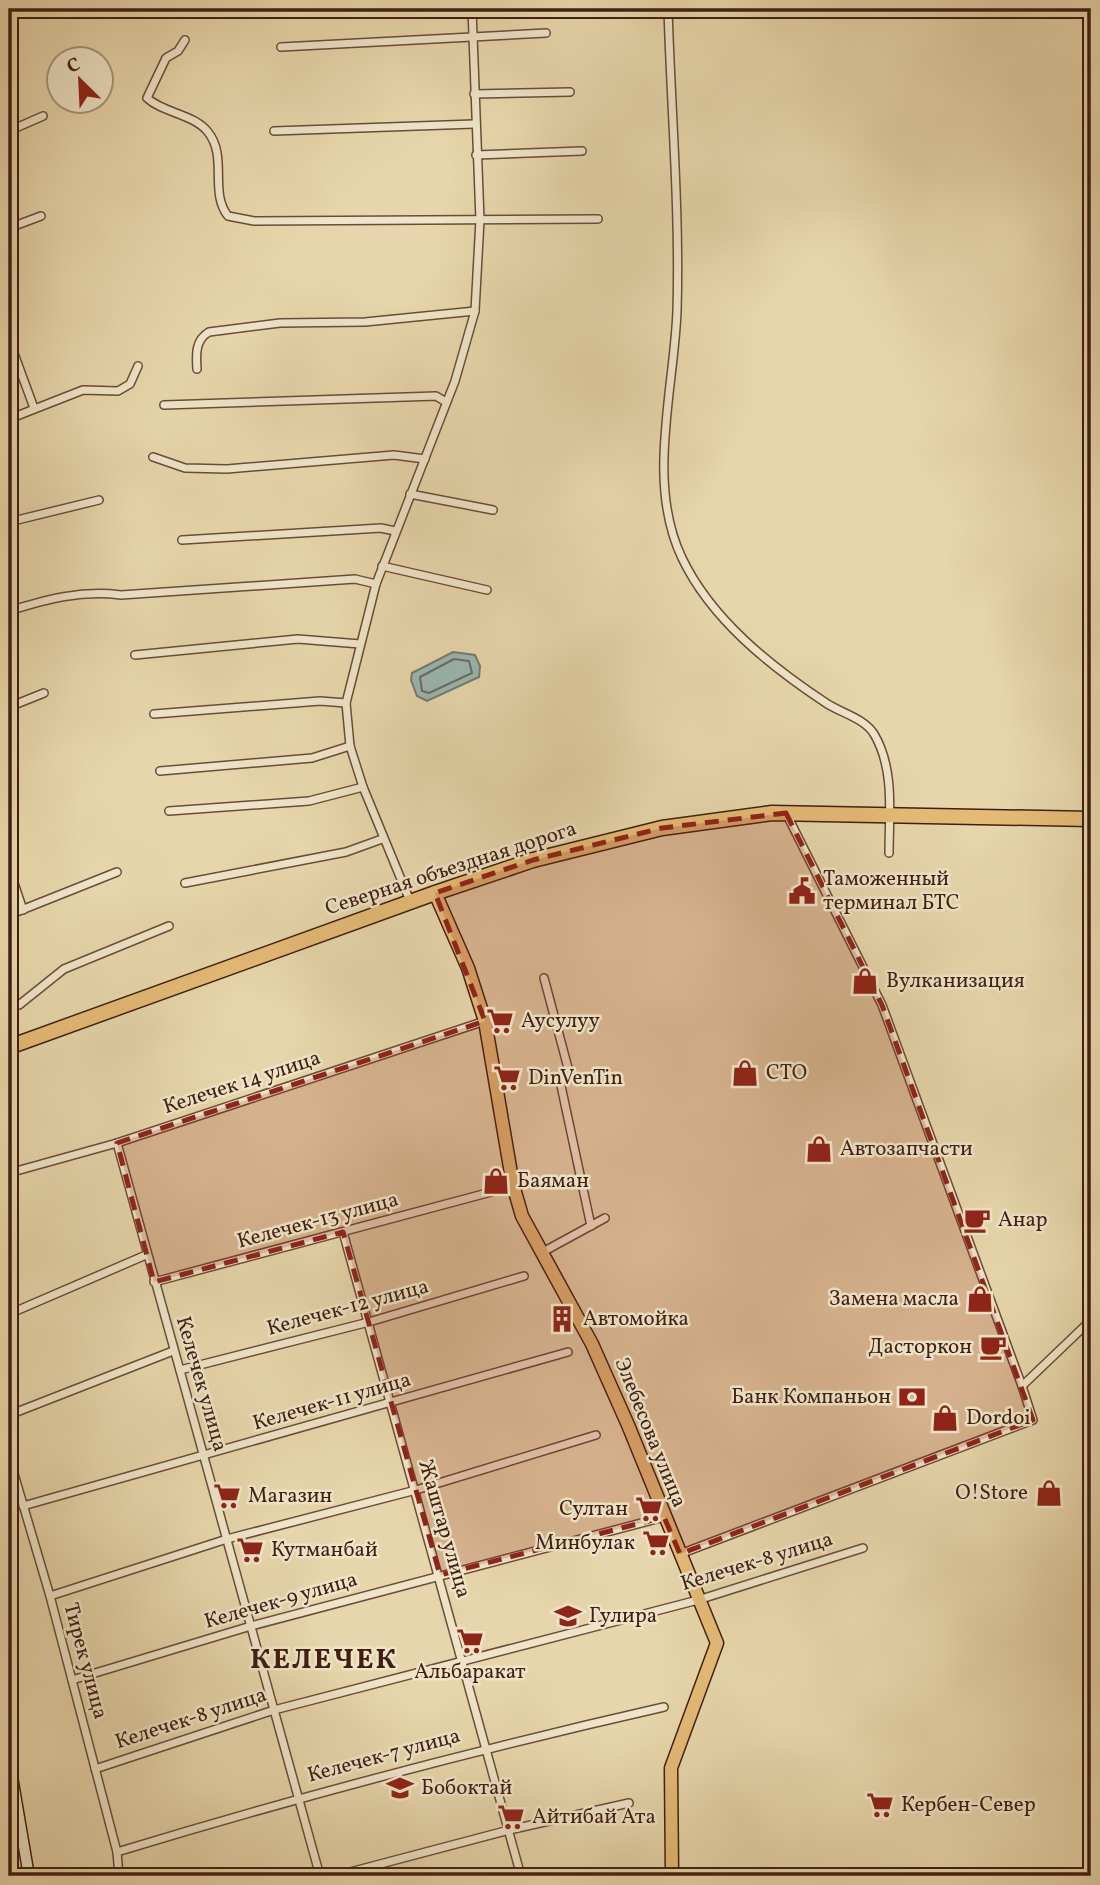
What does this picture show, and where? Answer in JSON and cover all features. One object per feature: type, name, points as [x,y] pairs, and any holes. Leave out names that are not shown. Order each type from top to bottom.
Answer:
[{"type":"highway","name":"Северная объездная дорога","points":[[9,1047],[435,892],[533,860],[662,828],[721,818],[786,813],[1091,819]]},
{"type":"main road","name":"Элебесова улица","points":[[435,892],[468,968],[485,1021],[513,1185],[522,1216],[592,1344],[717,1643],[671,1768],[673,1876]]},
{"type":"street","points":[[410,901],[382,839],[363,787],[350,746],[346,703],[376,584],[455,381],[475,311],[480,220],[474,124],[472,9]]},
{"type":"street","points":[[668,9],[677,299],[664,479],[670,522],[682,557],[714,608],[764,658],[827,704],[866,724],[873,732],[882,751],[889,780],[889,853]]},
{"type":"street","points":[[281,47],[472,34],[546,33]]},
{"type":"street","points":[[185,40],[178,51],[166,58],[146,98],[206,130],[216,144],[220,199],[228,216],[254,221],[598,219]]},
{"type":"street","points":[[474,94],[570,92]]},
{"type":"street","points":[[9,131],[43,116]]},
{"type":"street","points":[[274,131],[474,124]]},
{"type":"street","points":[[476,155],[582,151]]},
{"type":"street","points":[[9,228],[41,216]]},
{"type":"street","points":[[197,369],[196,350],[202,336],[209,332],[280,323],[365,322],[475,311]]},
{"type":"street","points":[[9,340],[34,408]]},
{"type":"street","points":[[9,419],[83,390],[118,391],[130,384],[138,366]]},
{"type":"street","points":[[164,405],[436,396],[446,402]]},
{"type":"street","points":[[153,457],[185,468],[228,469],[394,455],[425,459]]},
{"type":"street","points":[[410,494],[493,510]]},
{"type":"street","points":[[9,522],[99,500]]},
{"type":"street","points":[[182,540],[381,528],[395,531]]},
{"type":"street","points":[[382,566],[487,590]]},
{"type":"street","points":[[9,611],[54,597],[94,592],[121,595],[355,579],[376,584]]},
{"type":"street","points":[[135,655],[298,639],[359,644]]},
{"type":"street","points":[[9,708],[44,693]]},
{"type":"street","points":[[154,714],[320,701],[346,703]]},
{"type":"street","points":[[160,771],[312,758],[350,746]]},
{"type":"street","points":[[169,811],[309,802],[363,787]]},
{"type":"street","points":[[680,1554],[1033,1420],[882,1005],[786,813]]},
{"type":"street","points":[[185,883],[346,852],[382,839]]},
{"type":"street","points":[[9,868],[23,910]]},
{"type":"street","points":[[9,915],[117,872]]},
{"type":"street","points":[[9,1008],[19,1004],[64,970],[169,926]]},
{"type":"street","points":[[544,978],[568,1068],[560,1081],[591,1226]]},
{"type":"street","name":"Келечек 14 улица","points":[[9,1173],[117,1143],[485,1021]]},
{"type":"street","name":"Келечек улица","points":[[117,1143],[320,1876]]},
{"type":"street","name":"Келечек-13 улица","points":[[155,1282],[491,1192]]},
{"type":"street","points":[[541,1253],[606,1218]]},
{"type":"street","name":"Жаштар улица","points":[[342,1232],[440,1575],[521,1876]]},
{"type":"street","points":[[9,1314],[146,1255]]},
{"type":"street","name":"Келечек-12 улица","points":[[180,1370],[369,1322],[524,1276]]},
{"type":"street","points":[[1022,1386],[1091,1320]]},
{"type":"street","points":[[9,1415],[173,1351]]},
{"type":"street","name":"Келечек-11 улица","points":[[23,1506],[390,1405],[568,1352]]},
{"type":"street","points":[[50,1597],[227,1539],[416,1490],[596,1435]]},
{"type":"street","name":"Тирек улица","points":[[9,1457],[72,1680],[117,1852],[119,1876]]},
{"type":"street","name":"Келечек-9 улица","points":[[72,1680],[251,1626],[664,1517]]},
{"type":"street","name":"Келечек-8 улица","points":[[95,1769],[274,1710],[698,1600],[863,1548]]},
{"type":"street","name":"Келечек-7 улица","points":[[117,1852],[299,1797],[485,1747],[664,1706]]},
{"type":"street","points":[[9,1759],[29,1876]]},
{"type":"street","points":[[335,1876],[509,1830],[628,1803]]},
{"type":"highlighted area","points":[[786,813],[882,1005],[1033,1420],[680,1554],[664,1517],[440,1575],[343,1232],[154,1282],[117,1143],[485,1021],[435,893],[533,860],[662,828]]},
{"type":"water","points":[[453,652],[475,655],[480,666],[479,677],[427,701],[417,696],[411,680],[412,673]]},
{"type":"place","name":"Таможенный терминал БТС","points":[[802,891]]},
{"type":"place","name":"Вулканизация","points":[[865,981]]},
{"type":"place","name":"Аусулуу","points":[[500,1021]]},
{"type":"place","name":"СТО","points":[[745,1073]]},
{"type":"place","name":"DinVenTin","points":[[507,1078]]},
{"type":"place","name":"Автозапчасти","points":[[819,1149]]},
{"type":"place","name":"Баяман","points":[[496,1181]]},
{"type":"place","name":"Анар","points":[[977,1220]]},
{"type":"place","name":"Замена масла","points":[[980,1299]]},
{"type":"place","name":"Автомойка","points":[[562,1319]]},
{"type":"place","name":"Дасторкон","points":[[993,1347]]},
{"type":"place","name":"Банк Компаньон","points":[[912,1397]]},
{"type":"place","name":"Dordoi","points":[[945,1418]]},
{"type":"place","name":"O!Store","points":[[1049,1493]]},
{"type":"place","name":"Магазин","points":[[227,1496]]},
{"type":"place","name":"Султан","points":[[649,1509]]},
{"type":"place","name":"Минбулак","points":[[656,1543]]},
{"type":"place","name":"Кутманбай","points":[[250,1550]]},
{"type":"place","name":"Гулира","points":[[568,1616]]},
{"type":"place","name":"Альбаракат","points":[[470,1641]]},
{"type":"place","name":"Бобоктай","points":[[400,1788]]},
{"type":"place","name":"Кербен-Север","points":[[880,1805]]},
{"type":"place","name":"Айтибай Ата","points":[[511,1817]]},
{"type":"district","name":"КЕЛЕЧЕК","points":[[324,1660]]}]
